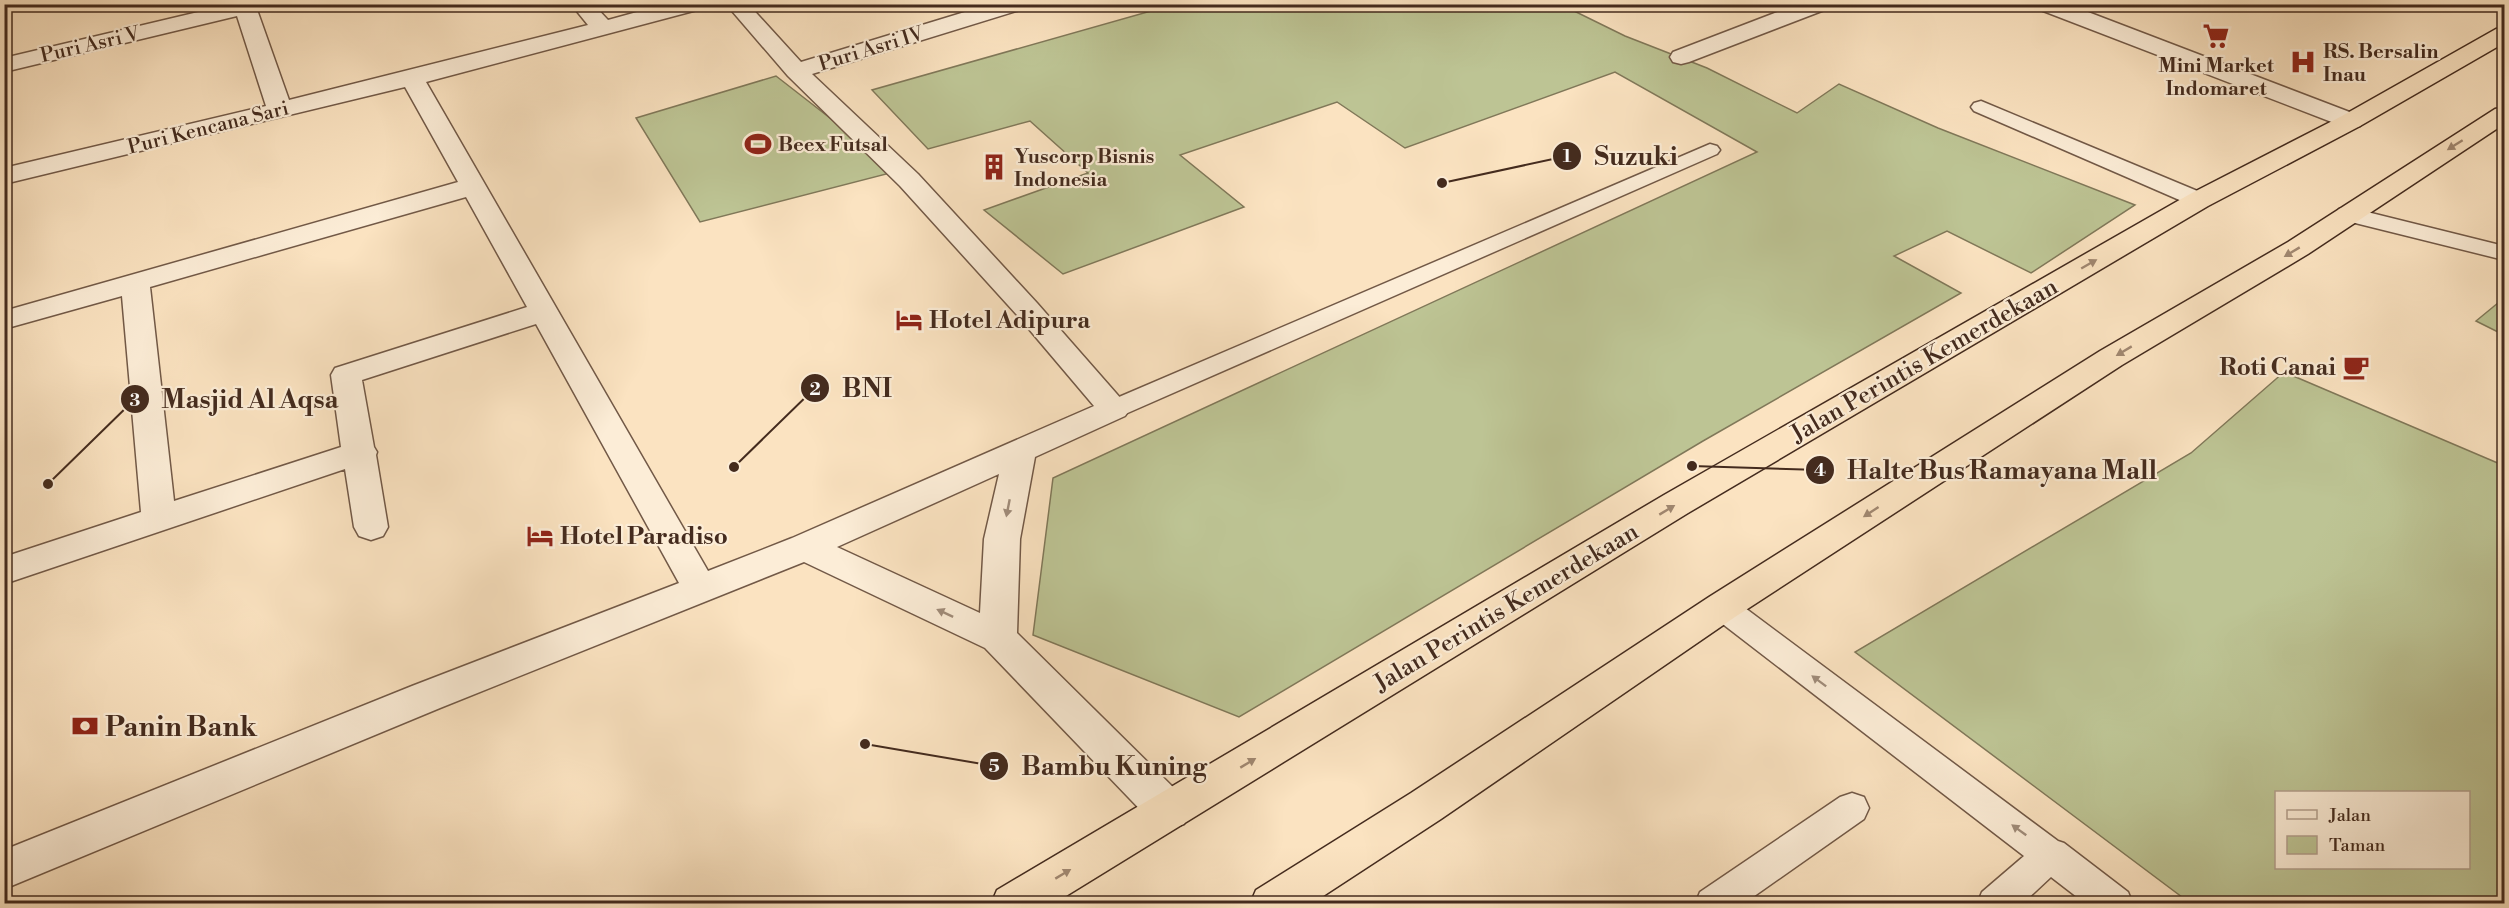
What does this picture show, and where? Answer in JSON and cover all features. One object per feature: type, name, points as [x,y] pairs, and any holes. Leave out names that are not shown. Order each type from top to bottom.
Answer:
[{"type":"highway","name":"Jalan Perintis Kemerdekaan","points":[[1012,903],[1169,811],[1676,504],[2199,200],[2351,121],[2505,34]]},
{"type":"highway","points":[[1272,903],[1426,806],[1722,607],[2111,358],[2298,248],[2347,214],[2505,114]]},
{"type":"street","points":[[581,4],[603,28]]},
{"type":"street","name":"Puri Kencana Sari","points":[[4,176],[412,78],[693,4]]},
{"type":"street","points":[[4,870],[426,697],[805,547],[1114,409],[1027,309],[909,180],[796,70],[736,4]]},
{"type":"street","name":"Puri Asri IV","points":[[796,70],[1015,4]]},
{"type":"street","points":[[1681,57],[1819,4]]},
{"type":"street","points":[[2046,4],[2351,121]]},
{"type":"street","points":[[244,6],[280,110]]},
{"type":"street","name":"Puri Asri V","points":[[4,64],[244,6]]},
{"type":"street","points":[[412,78],[700,589]]},
{"type":"street","points":[[4,320],[474,186]]},
{"type":"street","points":[[135,284],[159,519]]},
{"type":"street","points":[[371,527],[346,375],[545,311]]},
{"type":"street","points":[[998,638],[1002,539],[1020,451]]},
{"type":"street","points":[[4,571],[360,452]]},
{"type":"street","points":[[805,547],[998,638],[1169,811]]},
{"type":"lane","points":[[1981,107],[2199,200]]},
{"type":"lane","points":[[1114,409],[1710,150]]},
{"type":"lane","points":[[2347,214],[2505,253]]},
{"type":"lane","points":[[1722,607],[2115,903]]},
{"type":"lane","points":[[1713,903],[1852,808]]},
{"type":"lane","points":[[1995,903],[2052,854]]},
{"type":"green space","points":[[1172,5],[1562,5],[1625,36],[1707,68],[1797,113],[1839,84],[1938,128],[2135,205],[2031,273],[1947,231],[1894,256],[1961,293],[1703,441],[1239,717],[1033,635],[1053,478],[1757,152],[1615,72],[1405,148],[1337,102],[1180,155],[1244,207],[1063,274],[984,210],[1088,173],[1030,121],[928,149],[872,90]]},
{"type":"green space","name":"Beex Futsal","points":[[776,76],[898,171],[700,222],[636,118]]},
{"type":"green space","points":[[2504,298],[2504,335],[2476,321]]},
{"type":"green space","points":[[2284,372],[2500,464],[2504,458],[2504,903],[2190,903],[1855,652],[2191,453]]},
{"type":"place","name":"Mini Market Indomaret","points":[[2216,36]]},
{"type":"place","name":"RS. Bersalin Inau","points":[[2303,62]]},
{"type":"place","name":"Beex Futsal","points":[[758,144]]},
{"type":"place","name":"Yuscorp Bisnis Indonesia","points":[[994,167]]},
{"type":"place","name":"Suzuki","points":[[1442,183]]},
{"type":"place","name":"Hotel Adipura","points":[[909,320]]},
{"type":"place","name":"Roti Canai","points":[[2356,367]]},
{"type":"place","name":"Halte Bus Ramayana Mall","points":[[1692,466]]},
{"type":"place","name":"BNI","points":[[734,467]]},
{"type":"place","name":"Masjid Al Aqsa","points":[[48,484]]},
{"type":"place","name":"Hotel Paradiso","points":[[540,536]]},
{"type":"place","name":"Panin Bank","points":[[85,726]]},
{"type":"place","name":"Bambu Kuning","points":[[865,744]]}]
